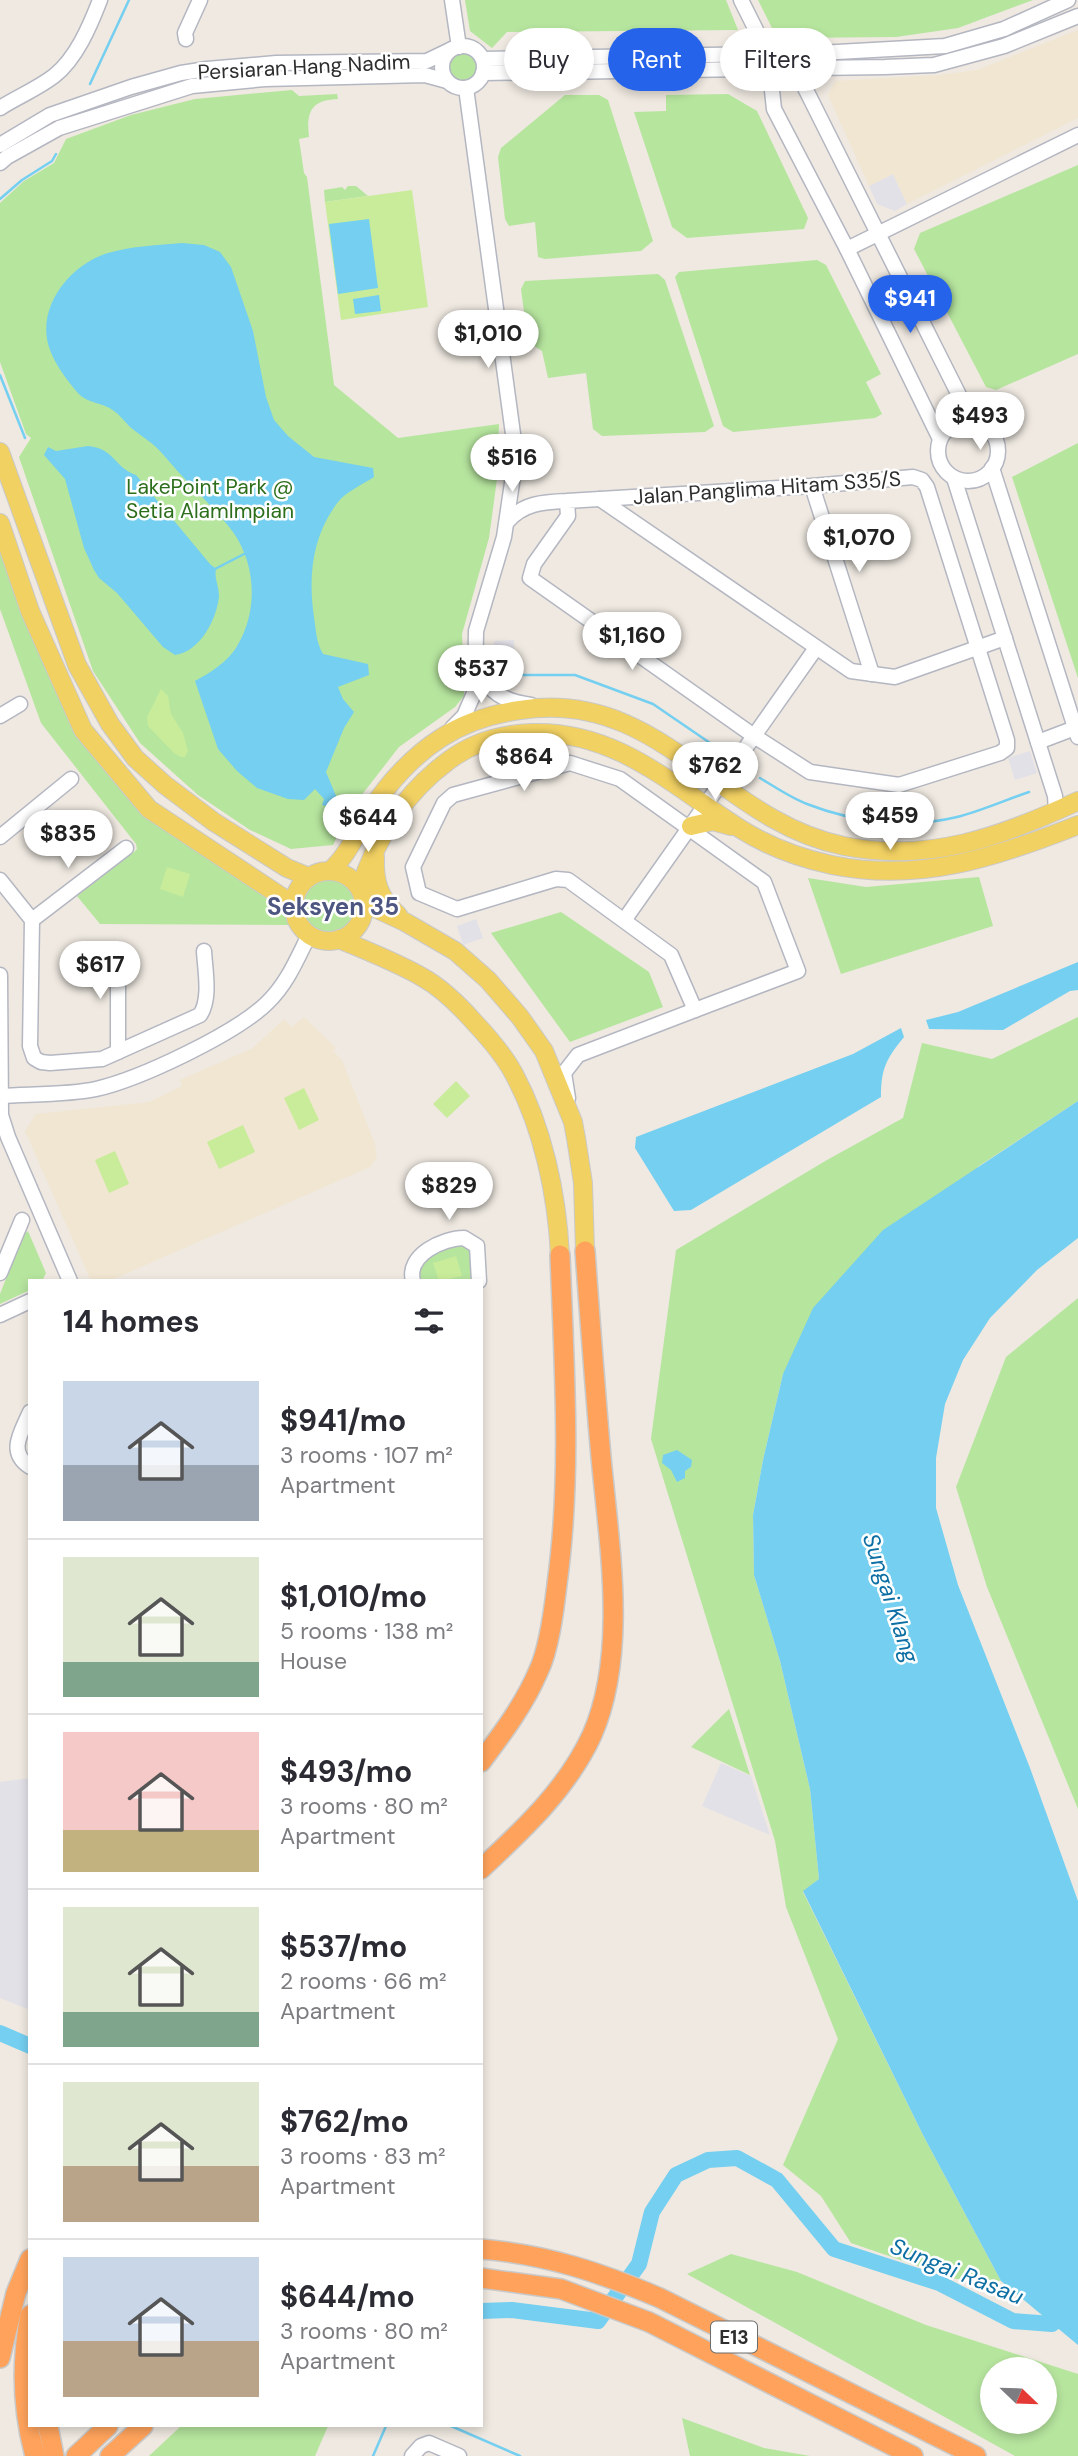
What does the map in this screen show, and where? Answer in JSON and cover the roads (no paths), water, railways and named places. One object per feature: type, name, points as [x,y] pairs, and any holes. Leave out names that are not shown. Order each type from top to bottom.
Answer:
[{"type":"highway","points":[[483,1866],[561,1788],[592,1734],[610,1678],[613,1588],[584,1251]]},
{"type":"highway","points":[[483,1759],[510,1722],[540,1671],[554,1612],[562,1546],[566,1451],[560,1255]]},
{"type":"highway","name":"E13","points":[[483,2249],[560,2261],[660,2298],[976,2456]]},
{"type":"highway","points":[[0,2358],[16,2293],[28,2264]]},
{"type":"highway","name":"E13","points":[[483,2278],[561,2289],[649,2322],[913,2456]]},
{"type":"highway","points":[[28,2332],[23,2375],[28,2424]]},
{"type":"highway","points":[[29,2427],[34,2456]]},
{"type":"highway","points":[[48,2427],[54,2456]]},
{"type":"highway","points":[[76,2456],[107,2427]]},
{"type":"highway","points":[[112,2456],[141,2427]]},
{"type":"main road","points":[[0,452],[77,665],[110,724],[135,758],[165,785],[214,822],[287,868],[309,877]]},
{"type":"main road","points":[[0,523],[30,611],[83,730],[149,809],[270,892],[294,905]]},
{"type":"main road","points":[[1078,801],[987,838],[956,846],[917,852],[881,852],[841,846],[805,835],[744,801],[667,746],[624,722],[593,711],[539,707],[475,721],[441,737],[418,754],[371,810],[342,860],[330,871],[309,877],[301,884],[294,905],[298,922],[309,935],[324,941],[350,934],[362,917],[362,896],[376,846],[402,805],[432,773],[459,753],[490,738],[513,734],[550,732],[590,739],[642,761],[740,828],[794,855],[874,872],[950,867],[994,856],[1078,825]]},
{"type":"main road","points":[[681,787],[693,813],[690,827],[713,821],[740,828]]},
{"type":"main road","points":[[376,846],[374,871],[378,891],[386,905],[405,922]]},
{"type":"main road","points":[[330,871],[350,878],[362,896],[455,951],[488,980],[520,1017],[544,1051],[572,1122],[583,1182],[584,1251]]},
{"type":"main road","points":[[339,939],[424,978],[460,1006],[513,1071],[538,1133],[556,1215],[560,1255]]},
{"type":"street","points":[[0,108],[54,76],[68,61],[85,34],[100,0]]},
{"type":"street","points":[[186,39],[185,33],[200,0]]},
{"type":"street","points":[[452,0],[455,48],[443,62],[443,72],[447,81],[466,88],[477,83],[483,66],[476,50],[455,48]]},
{"type":"street","points":[[741,0],[754,28]]},
{"type":"street","points":[[836,52],[945,46],[1004,29],[1068,0]]},
{"type":"street","points":[[836,68],[934,65],[1004,46],[1078,16]]},
{"type":"street","name":"Persiaran Hang Nadim","points":[[0,145],[50,115],[131,87],[181,74],[207,69],[276,64],[427,61],[455,48]]},
{"type":"street","points":[[483,66],[720,63]]},
{"type":"street","name":"Persiaran Hang Nadim","points":[[0,163],[59,128],[192,86],[265,79],[412,76],[436,76],[447,81]]},
{"type":"street","points":[[441,737],[464,716],[475,691],[476,631],[496,571],[507,522],[516,456],[466,88]]},
{"type":"street","points":[[772,91],[774,109],[847,249],[940,439]]},
{"type":"street","points":[[807,91],[972,421]]},
{"type":"street","points":[[847,249],[1078,135]]},
{"type":"street","points":[[972,421],[986,427],[996,442],[998,453],[992,468],[977,480],[965,481],[954,478],[939,460],[940,439],[953,425],[972,421]]},
{"type":"street","points":[[992,468],[1077,733],[1038,742]]},
{"type":"street","name":"Jalan Panglima Hitam S35/S","points":[[507,522],[516,511],[540,503],[913,477],[922,480],[927,487],[978,647],[1007,747],[1000,753],[899,785],[810,772],[754,736]]},
{"type":"street","points":[[954,478],[1055,796],[1056,811]]},
{"type":"street","points":[[513,480],[519,492],[540,503]]},
{"type":"street","points":[[812,486],[872,674]]},
{"type":"street","points":[[600,499],[851,671],[895,677],[1005,638]]},
{"type":"street","points":[[567,501],[568,516],[534,564],[530,578],[754,736]]},
{"type":"street","points":[[475,648],[479,669],[494,692],[510,702],[539,707]]},
{"type":"street","points":[[625,919],[817,648]]},
{"type":"street","points":[[0,716],[20,704]]},
{"type":"street","points":[[572,1122],[564,1073],[578,1055],[798,971],[764,883],[620,779],[570,763],[453,795],[444,803],[413,867],[419,893],[457,909],[559,879],[568,880],[671,954],[695,1010]]},
{"type":"street","points":[[0,837],[71,779]]},
{"type":"street","points":[[32,920],[126,848]]},
{"type":"street","points":[[0,880],[32,920],[30,1046],[34,1058],[41,1062],[103,1059],[200,1015],[206,1000],[204,951]]},
{"type":"street","points":[[1,1096],[96,1089],[150,1070],[236,1028],[267,1003],[285,983],[309,935]]},
{"type":"street","points":[[118,950],[118,1052]]},
{"type":"street","points":[[0,975],[1,1115],[69,1279]]},
{"type":"street","points":[[0,1273],[23,1220]]},
{"type":"street","points":[[413,1279],[412,1266],[418,1258],[451,1240],[464,1238],[477,1246],[479,1279]]},
{"type":"street","points":[[0,1315],[28,1302]]},
{"type":"street","points":[[28,1417],[16,1444],[17,1454],[28,1466]]},
{"type":"street","points":[[414,2454],[429,2443],[459,2456]]},
{"type":"water","points":[[369,219],[378,288],[338,294],[329,224]]},
{"type":"water","points":[[182,243],[204,245],[220,252],[231,267],[253,331],[266,397],[274,420],[288,436],[314,457],[373,468],[374,477],[345,495],[329,515],[317,543],[312,572],[312,602],[317,636],[323,654],[368,664],[369,675],[338,687],[343,699],[354,712],[344,728],[326,772],[337,798],[329,807],[322,805],[324,799],[315,789],[304,800],[288,799],[257,788],[237,771],[218,749],[195,681],[228,658],[236,648],[248,620],[252,590],[247,560],[241,545],[221,517],[155,446],[114,411],[85,399],[77,392],[61,371],[49,347],[46,332],[52,302],[60,289],[81,267],[108,253]]},
{"type":"water","points":[[379,295],[381,311],[355,314],[353,299]]},
{"type":"water","points":[[88,446],[109,454],[128,472],[136,475],[216,569],[219,596],[215,614],[206,633],[184,653],[175,655],[163,647],[94,570],[84,548],[65,479],[44,455],[48,447],[56,451]]},
{"type":"water","points":[[1078,962],[1078,990],[1070,991],[1003,1030],[929,1029],[926,1020],[958,1012]]},
{"type":"water","points":[[901,1028],[904,1037],[886,1065],[881,1097],[691,1210],[674,1211],[635,1148],[636,1137],[853,1054]]},
{"type":"water","name":"Sungai Klang","points":[[1078,1101],[1078,1238],[1037,1270],[990,1318],[963,1360],[945,1404],[936,1458],[936,1508],[958,1585],[1030,1768],[1078,1901],[1078,2345],[1001,2281],[923,2135],[803,1891],[819,1879],[810,1789],[780,1661],[754,1575],[753,1515],[783,1374],[813,1308],[883,1230]]},
{"type":"water","points":[[677,1450],[692,1460],[691,1467],[685,1471],[685,1478],[677,1482],[671,1470],[662,1463],[663,1455]]},
{"type":"waterway","points":[[90,84],[129,0]]},
{"type":"waterway","points":[[0,199],[22,180],[52,161],[56,154]]},
{"type":"waterway","points":[[0,375],[25,438]]},
{"type":"waterway","points":[[215,569],[246,553]]},
{"type":"waterway","points":[[511,675],[575,675],[653,704],[713,745]]},
{"type":"waterway","points":[[760,778],[807,804],[843,815],[881,822],[939,821],[975,812],[1029,792]]},
{"type":"waterway","name":"Sungai Rasau","points":[[0,2033],[28,2045]]},
{"type":"waterway","name":"Sungai Rasau","points":[[483,2311],[512,2310],[598,2321],[639,2264],[652,2212],[676,2175],[708,2160],[737,2158],[777,2180],[834,2249],[939,2283],[1013,2321],[1052,2324],[1078,2299]]},
{"type":"waterway","points":[[373,2456],[386,2427]]},
{"type":"waterway","points":[[453,2427],[520,2456]]},
{"type":"district","name":"Seksyen 35","points":[[333,907]]},
{"type":"park label","name":"LakePoint Park @ Setia AlamImpian","points":[[210,499]]}]
